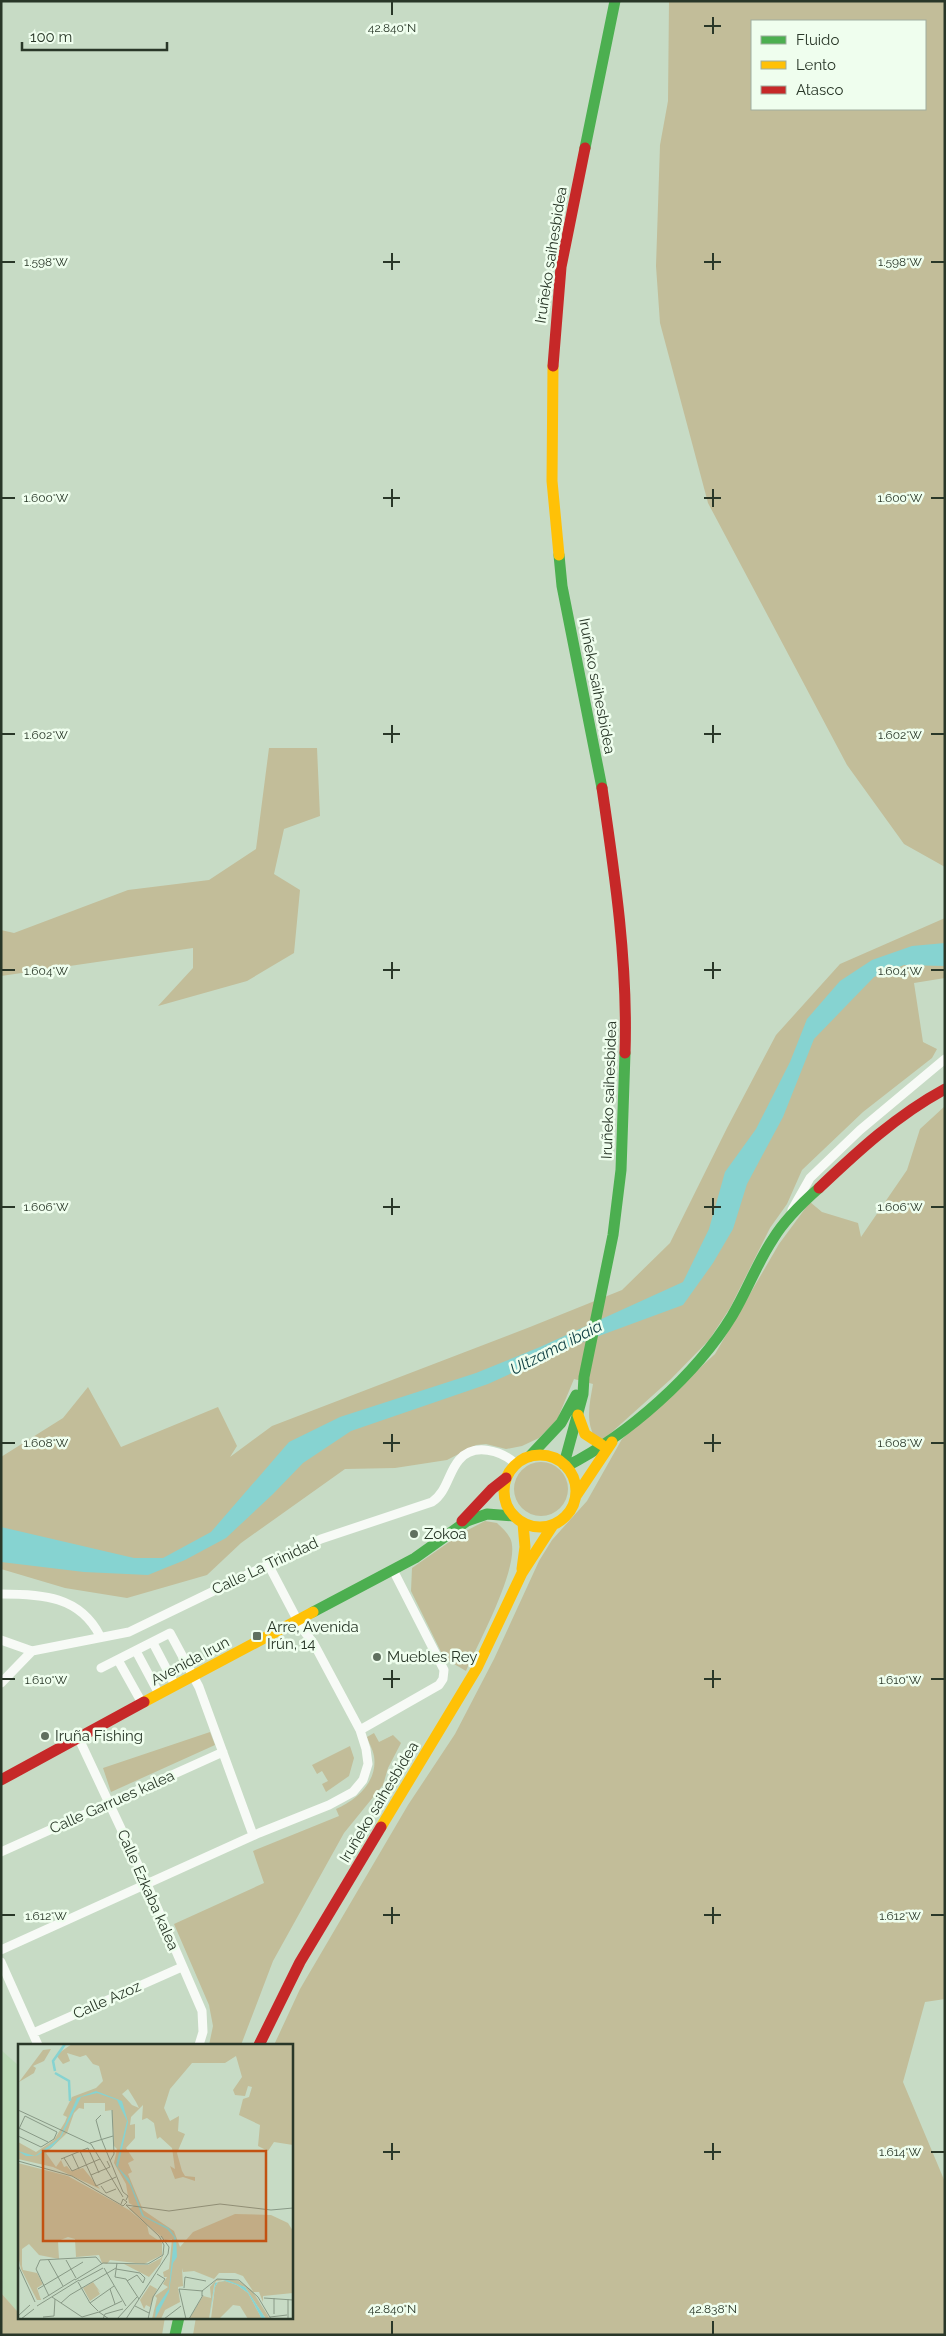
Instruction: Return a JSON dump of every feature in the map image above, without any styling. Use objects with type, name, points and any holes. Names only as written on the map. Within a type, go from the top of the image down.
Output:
[{"type":"main road","name":"Iruñeko saihesbidea","points":[[566,1465],[583,1394],[584,1377],[610,1255],[621,1170],[625,1095],[626,1016],[624,960],[618,895],[600,774],[562,586],[552,481],[552,382],[562,267],[615,1]]},
{"type":"main road","points":[[566,1465],[589,1456],[618,1434],[653,1405],[707,1352],[732,1316],[774,1237],[790,1216],[887,1126],[945,1089]]},
{"type":"main road","name":"Iruñeko saihesbidea","points":[[530,1456],[562,1423],[584,1377]]},
{"type":"main road","points":[[578,1415],[583,1434],[591,1442],[602,1446]]},
{"type":"main road","points":[[458,1527],[476,1516],[497,1512],[538,1527],[554,1525],[569,1513],[576,1496],[618,1434]]},
{"type":"main road","points":[[458,1527],[471,1509],[506,1478],[516,1464],[530,1456],[548,1455],[566,1465],[574,1477],[576,1496]]},
{"type":"main road","points":[[506,1478],[504,1492],[507,1505],[519,1520]]},
{"type":"main road","name":"Iruñeko saihesbidea","points":[[519,1520],[525,1547],[522,1573]]},
{"type":"main road","name":"Iruñeko saihesbidea","points":[[259,2044],[300,1962],[477,1668],[522,1573],[554,1525]]},
{"type":"main road","name":"Avenida Irun","points":[[1,1780],[393,1570],[426,1551],[458,1527]]},
{"type":"main road","points":[[175,2335],[179,2318]]},
{"type":"street","points":[[790,1216],[800,1193],[810,1178],[860,1130],[945,1058]]},
{"type":"street","name":"Calle La Trinidad","points":[[32,1651],[100,1636],[129,1632],[321,1539],[432,1502],[440,1497],[460,1459],[473,1451],[488,1450],[506,1455],[516,1464]]},
{"type":"street","points":[[1,1950],[253,1835],[329,1805],[353,1792],[363,1780],[368,1764],[360,1730],[268,1564]]},
{"type":"street","points":[[360,1730],[439,1685],[443,1679],[444,1670],[393,1570]]},
{"type":"street","points":[[1,1594],[28,1594],[62,1601],[82,1611],[92,1622],[100,1636]]},
{"type":"street","points":[[102,1668],[170,1633],[194,1675],[224,1752],[253,1835]]},
{"type":"street","points":[[1,1640],[32,1651],[1,1683]]},
{"type":"street","points":[[153,1643],[176,1685]]},
{"type":"street","points":[[136,1652],[159,1694]]},
{"type":"street","points":[[118,1660],[142,1704]]},
{"type":"street","name":"Calle Ezkaba kalea","points":[[79,1739],[147,1884],[202,2011],[203,2032],[199,2044]]},
{"type":"street","name":"Calle Garrues kalea","points":[[1,1852],[224,1752]]},
{"type":"street","points":[[1,1962],[38,2044]]},
{"type":"street","name":"Calle Azoz","points":[[33,2033],[182,1967]]},
{"type":"shaded area","points":[[669,1],[945,1],[945,867],[904,844],[847,765],[708,503],[660,323],[656,266],[660,145],[668,101]]},
{"type":"shaded area","points":[[269,748],[317,748],[320,816],[284,829],[274,874],[300,890],[294,953],[247,981],[158,1006],[193,968],[193,948],[1,976],[1,930],[14,933],[128,890],[209,880],[256,849]]},
{"type":"shaded area","points":[[945,918],[945,978],[914,983],[923,1042],[937,1049],[932,1058],[863,1112],[802,1170],[787,1204],[770,1228],[730,1308],[709,1340],[671,1379],[603,1440],[595,1437],[590,1424],[589,1411],[593,1384],[574,1379],[557,1420],[539,1438],[522,1446],[506,1449],[486,1444],[476,1445],[447,1460],[395,1468],[345,1469],[241,1543],[207,1575],[127,1598],[65,1588],[1,1569],[1,1457],[63,1418],[88,1387],[121,1447],[218,1407],[237,1446],[230,1457],[272,1426],[622,1290],[670,1243],[776,1035],[840,964]]},
{"type":"shaded area","points":[[945,1106],[945,1999],[925,2002],[903,2082],[945,2182],[945,2335],[193,2335],[196,2318],[292,2318],[292,2044],[274,2044],[300,1989],[408,1805],[455,1734],[494,1659],[539,1561],[552,1540],[587,1501],[622,1439],[715,1354],[779,1244],[810,1202],[822,1212],[858,1223],[861,1237],[907,1170],[920,1129]]},
{"type":"shaded area","points":[[536,1462],[546,1462],[556,1466],[564,1474],[568,1489],[564,1504],[556,1512],[546,1516],[536,1516],[526,1512],[518,1504],[514,1494],[514,1484],[518,1474],[526,1466]]},
{"type":"shaded area","points":[[485,1521],[497,1523],[504,1530],[510,1538],[512,1550],[505,1584],[466,1671],[444,1658],[411,1591],[412,1568],[462,1533]]},
{"type":"shaded area","points":[[210,1732],[215,1745],[111,1792],[103,1768]]},
{"type":"shaded area","points":[[374,1733],[379,1742],[393,1735],[401,1743],[388,1768],[383,1785],[344,1833],[273,1961],[241,2044],[209,2044],[213,2026],[209,2005],[174,1924],[264,1883],[253,1851],[339,1816],[336,1809],[358,1795],[373,1774],[374,1756],[367,1737]]},
{"type":"shaded area","points":[[350,1746],[354,1758],[349,1776],[326,1792],[322,1784],[328,1781],[322,1771],[317,1774],[312,1765]]},
{"type":"shaded area","points":[[1,2050],[18,2065],[18,2310],[1,2293]]},
{"type":"shaded area","points":[[1,2293],[18,2310],[18,2318],[165,2318],[162,2335],[1,2335]]},
{"type":"water","name":"Ultzama ibaia","points":[[945,943],[945,966],[904,965],[874,977],[814,1039],[783,1117],[747,1184],[733,1229],[713,1263],[683,1305],[569,1347],[488,1384],[351,1431],[303,1463],[226,1538],[185,1560],[148,1575],[84,1572],[1,1562],[1,1527],[134,1558],[163,1558],[211,1532],[289,1442],[340,1417],[476,1373],[540,1347],[683,1282],[709,1229],[725,1172],[756,1129],[790,1062],[807,1019],[840,981],[872,960],[912,946]]},
{"type":"traffic: fast","points":[[585,148],[615,1]]},
{"type":"traffic: fast","points":[[559,555],[562,586],[602,788]]},
{"type":"traffic: fast","points":[[564,1464],[583,1394],[584,1377],[613,1235],[621,1170],[625,1053]]},
{"type":"traffic: fast","points":[[567,1466],[613,1438],[637,1420],[659,1402],[700,1360],[732,1316],[767,1248],[778,1232],[806,1199],[819,1188]]},
{"type":"traffic: fast","points":[[530,1456],[561,1423],[576,1395]]},
{"type":"traffic: fast","points":[[313,1612],[415,1558],[467,1521],[487,1514],[514,1516]]},
{"type":"traffic: fast","points":[[175,2335],[179,2318]]},
{"type":"traffic: slow","points":[[553,366],[552,481],[559,555]]},
{"type":"traffic: slow","points":[[578,1415],[585,1434],[602,1445]]},
{"type":"traffic: slow","points":[[576,1496],[612,1442]]},
{"type":"traffic: slow","points":[[540,1455],[560,1461],[570,1471],[576,1491],[570,1511],[560,1521],[540,1527],[520,1521],[510,1511],[504,1491],[510,1471],[520,1461],[540,1455]]},
{"type":"traffic: slow","points":[[522,1569],[525,1547],[523,1523]]},
{"type":"traffic: slow","points":[[381,1827],[477,1668],[522,1573],[553,1525]]},
{"type":"traffic: slow","points":[[144,1702],[313,1612]]},
{"type":"traffic: jam","points":[[553,366],[561,267],[585,148]]},
{"type":"traffic: jam","points":[[602,788],[620,920],[624,986],[625,1053]]},
{"type":"traffic: jam","points":[[819,1188],[863,1147],[894,1122],[945,1089]]},
{"type":"traffic: jam","points":[[462,1521],[492,1489],[506,1478]]},
{"type":"traffic: jam","points":[[1,1780],[144,1702]]},
{"type":"traffic: jam","points":[[259,2044],[300,1962],[381,1827]]},
{"type":"place","name":"Zokoa","points":[[414,1534]]},
{"type":"place","name":"Arre, Avenida Irún, 14","points":[[257,1636]]},
{"type":"place","name":"Muebles Rey","points":[[377,1657]]},
{"type":"place","name":"Iruña Fishing","points":[[45,1736]]}]
